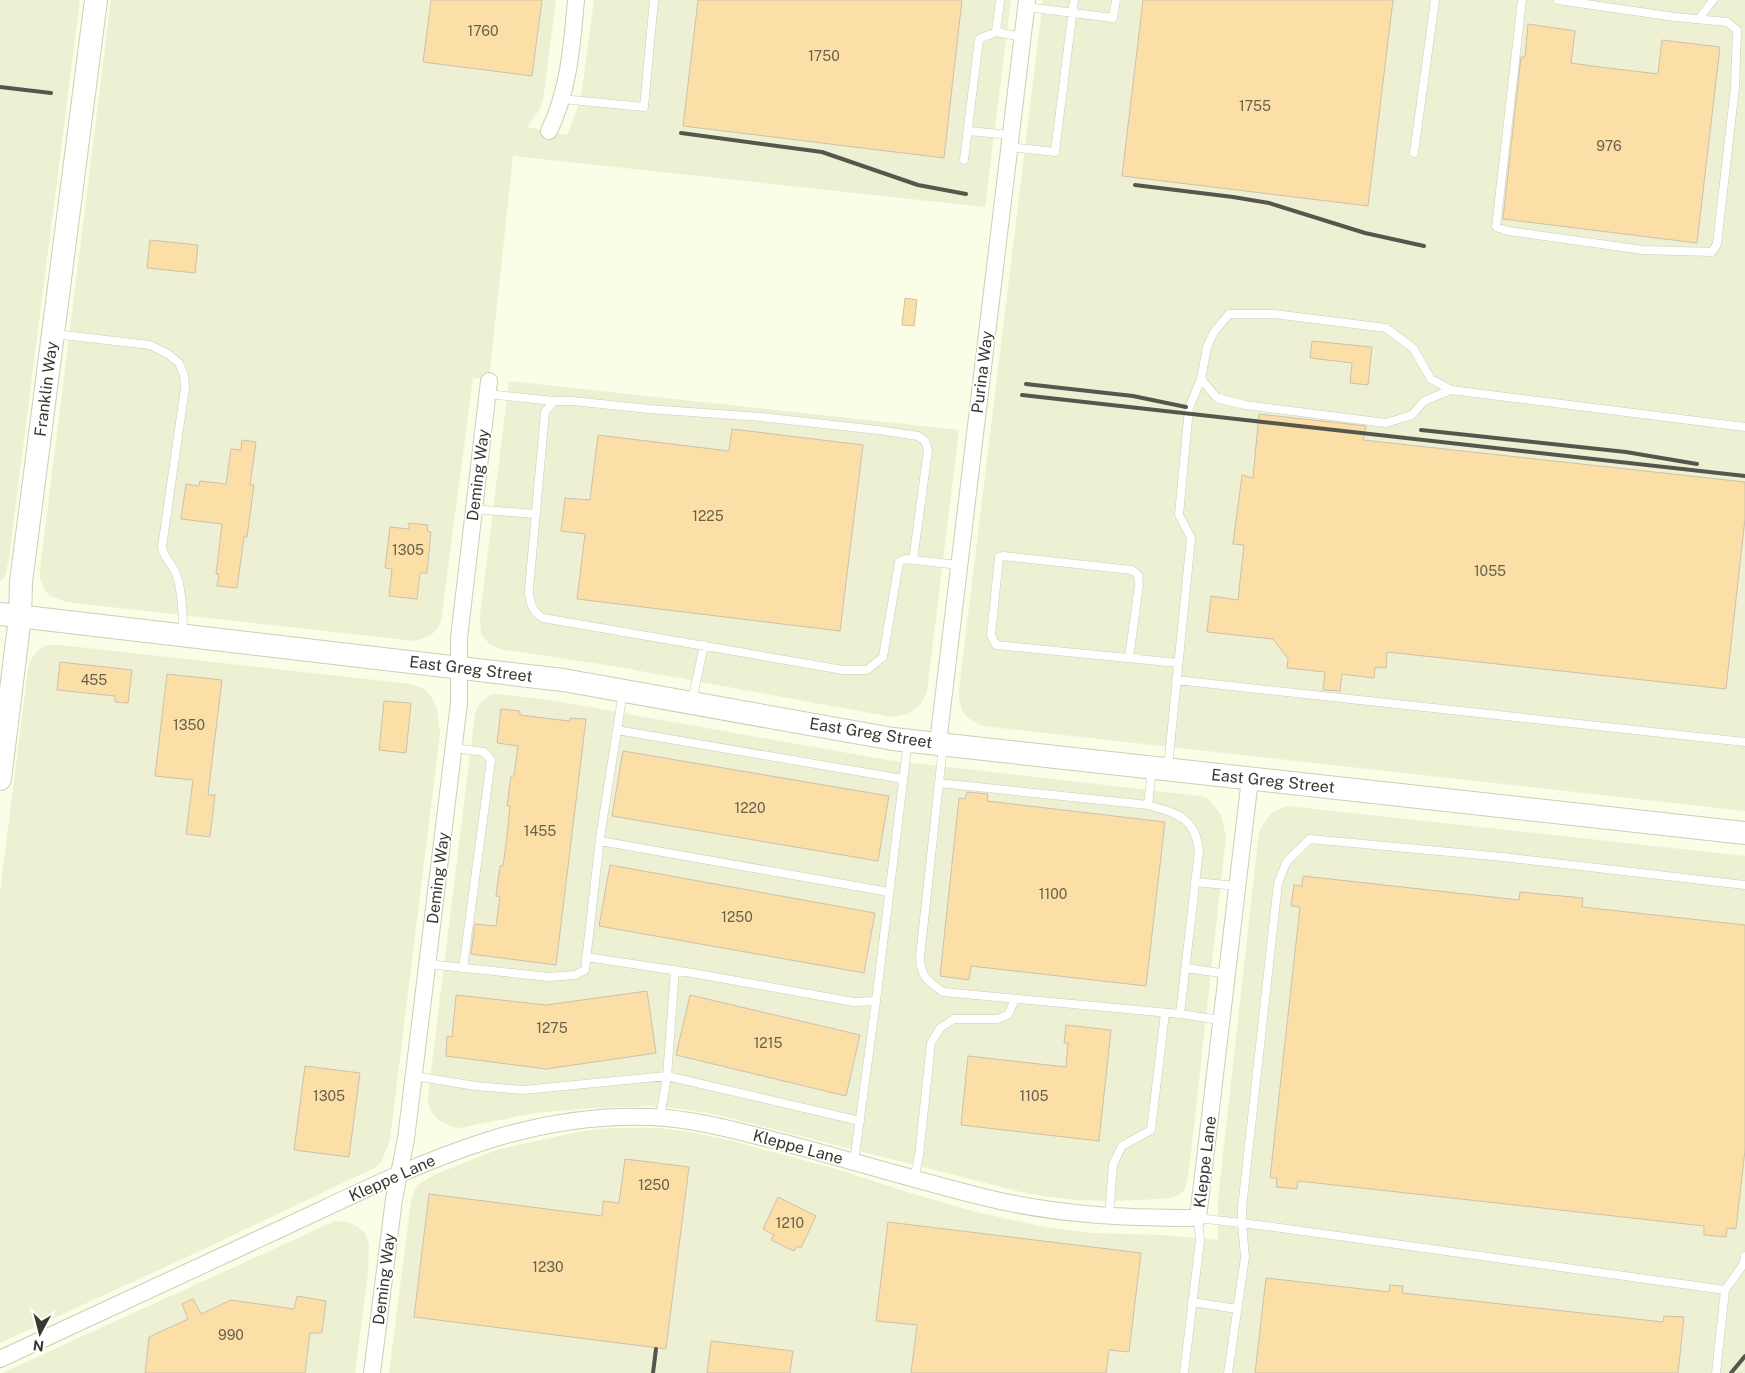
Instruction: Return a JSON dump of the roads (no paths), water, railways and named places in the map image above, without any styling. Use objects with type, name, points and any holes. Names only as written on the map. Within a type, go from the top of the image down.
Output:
[{"type":"main road","name":"Franklin Way","points":[[0,779],[10,615],[21,582],[96,0]]},
{"type":"main road","name":"East Greg Street","points":[[10,615],[563,680],[908,740],[1745,833]]},
{"type":"street","points":[[549,131],[562,99],[570,54],[576,0]]},
{"type":"street","name":"Purina Way","points":[[940,744],[958,565],[1027,4]]},
{"type":"street","name":"Deming Way","points":[[372,1373],[394,1198],[406,1139],[454,748],[459,703],[459,638],[488,387]]},
{"type":"street","name":"Kleppe Lane","points":[[0,1359],[399,1175],[471,1144],[510,1132],[589,1119],[628,1116],[706,1124],[980,1196],[1070,1214],[1109,1217],[1198,1218],[1250,779]]},
{"type":"lane","points":[[562,99],[644,107],[654,0]]},
{"type":"lane","points":[[996,32],[1000,0]]},
{"type":"lane","points":[[968,131],[1055,152],[1074,0]]},
{"type":"lane","points":[[1027,4],[1113,18],[1116,0]]},
{"type":"lane","points":[[1414,153],[1435,0]]},
{"type":"lane","points":[[1522,0],[1496,227],[1508,231],[1643,250],[1712,252],[1717,244],[1735,87],[1737,30],[1727,22],[1675,17],[1558,0]]},
{"type":"lane","points":[[1699,18],[1713,0]]},
{"type":"lane","points":[[964,160],[979,40],[996,32],[1022,37]]},
{"type":"lane","points":[[1148,805],[1160,768],[1176,680],[1191,538],[1179,515],[1189,408],[1201,379],[1207,347],[1214,332],[1230,314],[1274,314],[1386,328],[1413,348],[1432,379],[1451,390],[1745,427]]},
{"type":"lane","points":[[53,334],[150,345],[168,354],[179,363],[184,375],[185,388],[162,548],[164,556],[175,572],[182,607],[183,636]]},
{"type":"lane","points":[[1201,379],[1217,398],[1245,405],[1386,423],[1412,415],[1424,401],[1451,390]]},
{"type":"lane","points":[[488,387],[554,401],[761,417],[918,436],[925,441],[928,450],[913,560]]},
{"type":"lane","points":[[554,401],[545,412],[528,589],[533,609],[540,616],[843,670],[867,670],[883,657],[899,562],[906,559],[958,565]]},
{"type":"lane","points":[[474,509],[536,514]]},
{"type":"lane","points":[[1130,658],[1140,585],[1138,576],[1132,570],[999,557],[991,635],[996,645],[1130,658],[1178,662]]},
{"type":"lane","points":[[692,702],[704,645]]},
{"type":"lane","points":[[1176,680],[1745,742]]},
{"type":"lane","points":[[427,964],[549,977],[574,976],[585,970],[600,841],[623,690]]},
{"type":"lane","points":[[617,730],[903,779]]},
{"type":"lane","points":[[854,1162],[908,740]]},
{"type":"lane","points":[[940,744],[939,783],[920,956],[921,970],[925,979],[943,992],[1180,1014],[1221,1020]]},
{"type":"lane","points":[[454,748],[484,752],[492,760],[463,968]]},
{"type":"lane","points":[[939,783],[1148,805],[1176,813],[1190,824],[1198,838],[1199,850],[1180,1014]]},
{"type":"lane","points":[[1228,1373],[1246,1257],[1242,1223],[1245,1174],[1278,883],[1287,861],[1310,839],[1503,857],[1745,885]]},
{"type":"lane","points":[[600,841],[889,892]]},
{"type":"lane","points":[[1196,882],[1237,886]]},
{"type":"lane","points":[[586,957],[675,970],[854,1002],[876,1001]]},
{"type":"lane","points":[[1186,968],[1227,974]]},
{"type":"lane","points":[[660,1118],[666,1076],[675,970]]},
{"type":"lane","points":[[914,1178],[919,1156],[931,1043],[940,1028],[954,1019],[997,1019],[1008,1015],[1014,999]]},
{"type":"lane","points":[[1109,1217],[1113,1164],[1122,1146],[1150,1130],[1165,1013]]},
{"type":"lane","points":[[414,1076],[476,1086],[523,1090],[666,1076],[860,1121]]},
{"type":"lane","points":[[1184,1373],[1200,1240],[1198,1218],[1725,1290]]},
{"type":"lane","points":[[1716,1373],[1725,1290],[1743,1264],[1745,1256]]},
{"type":"lane","points":[[1192,1302],[1237,1309]]},
{"type":"railway","points":[[0,87],[51,93]]},
{"type":"railway","points":[[681,133],[822,152],[918,185],[966,194]]},
{"type":"railway","points":[[1135,185],[1269,203],[1365,233],[1424,246]]},
{"type":"railway","points":[[1026,384],[1133,396],[1186,407]]},
{"type":"railway","points":[[1022,395],[1745,476]]},
{"type":"railway","points":[[1421,430],[1626,452],[1697,464]]},
{"type":"railway","points":[[653,1373],[656,1349]]},
{"type":"railway","points":[[1731,1373],[1745,1356]]}]
